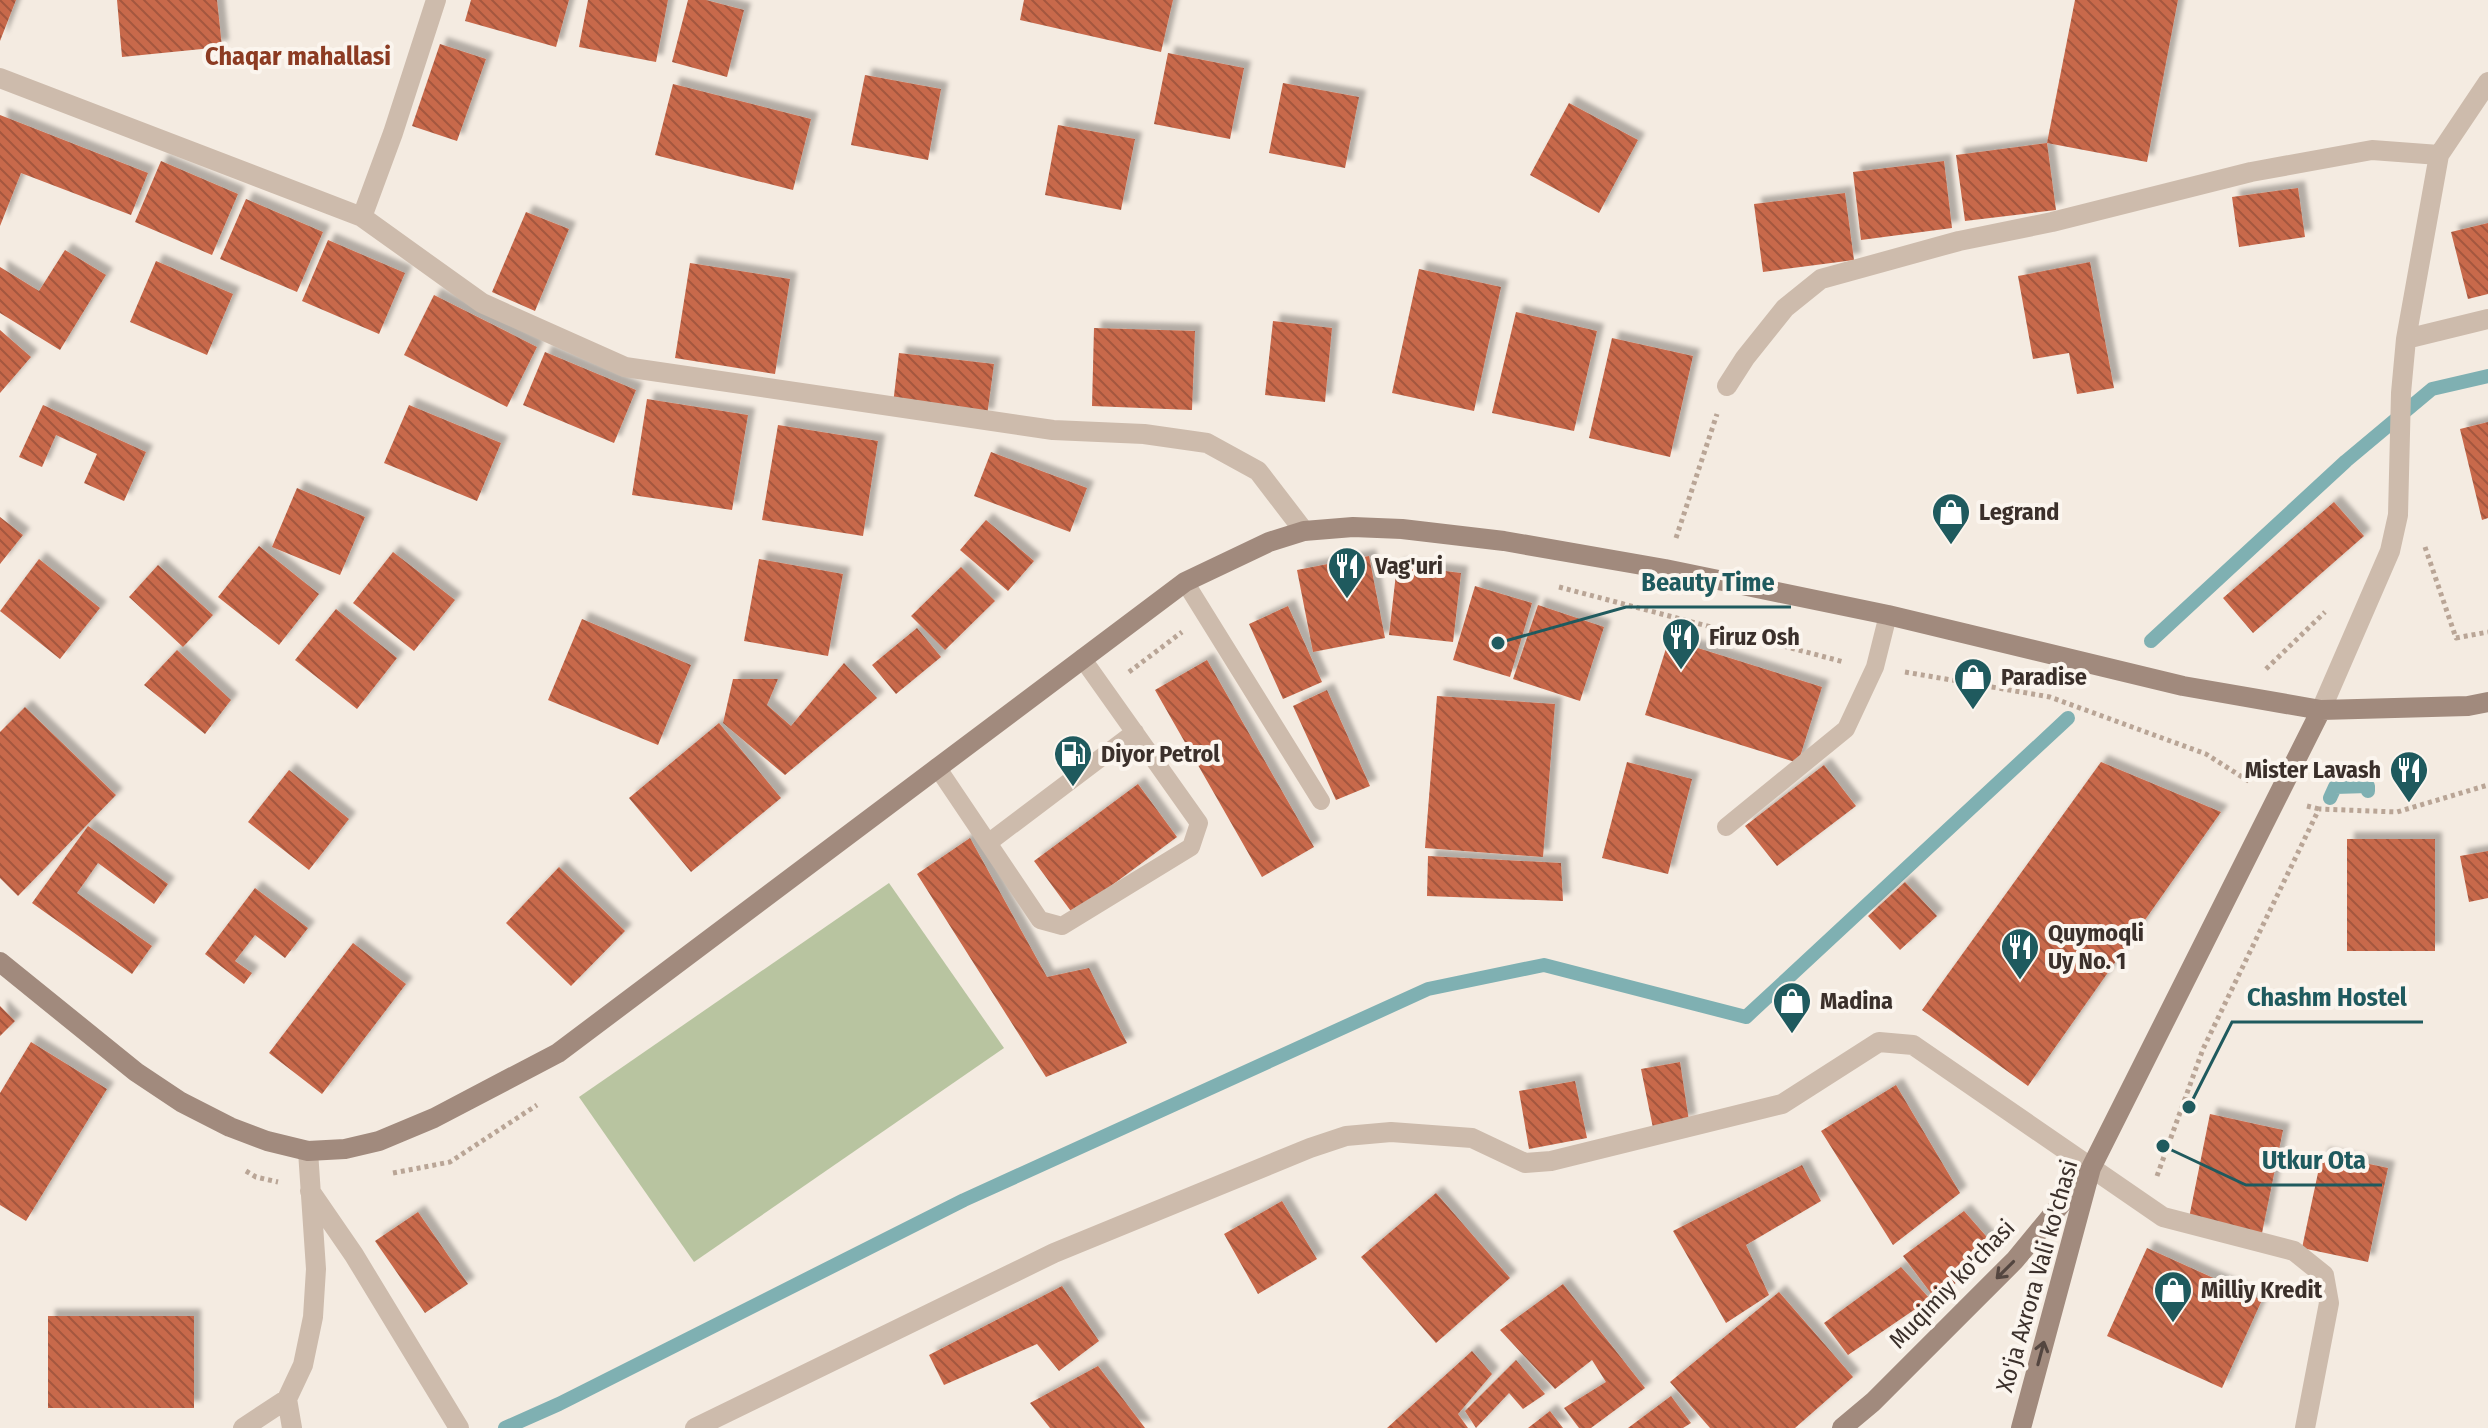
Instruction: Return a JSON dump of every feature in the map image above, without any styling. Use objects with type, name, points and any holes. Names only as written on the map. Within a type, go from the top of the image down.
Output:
[{"type":"main road","points":[[0,962],[136,1072],[181,1102],[230,1127],[267,1141],[308,1151],[345,1149],[379,1141],[434,1118],[558,1053],[1185,582],[1269,542],[1304,531],[1353,527],[1402,529],[1504,541],[1665,569],[1888,615],[2167,682],[2321,710],[2468,706],[2488,702]]},
{"type":"main road","name":"Xo'ja Axrora Vali ko'chasi","points":[[2021,1428],[2091,1168],[2321,710]]},
{"type":"main road","name":"Muqimiy ko'chasi","points":[[1842,1428],[1873,1402],[2015,1260],[2091,1168]]},
{"type":"street","points":[[362,217],[436,0]]},
{"type":"street","points":[[0,78],[362,217],[482,303],[625,367],[1053,430],[1144,434],[1207,443],[1258,471],[1304,531]]},
{"type":"street","points":[[2321,710],[2390,551],[2398,515],[2401,393],[2406,339],[2439,155],[2488,82]]},
{"type":"street","points":[[1727,386],[1785,308],[1821,279],[1959,241],[2052,222],[2251,172],[2372,150],[2439,155]]},
{"type":"street","points":[[2406,339],[2488,319]]},
{"type":"street","points":[[695,1428],[1054,1253],[1346,1136],[1391,1132],[1472,1138],[1525,1163],[1551,1161],[1782,1104],[1879,1042],[1913,1045],[2163,1217],[2294,1251],[2324,1275],[2329,1303],[2305,1428]]},
{"type":"street","points":[[243,1428],[287,1399],[303,1365],[313,1317],[316,1269],[308,1151]]},
{"type":"street","points":[[310,1190],[354,1255],[459,1428]]},
{"type":"street","points":[[287,1399],[292,1428]]},
{"type":"lane","points":[[1185,582],[1321,801]]},
{"type":"lane","points":[[1726,827],[1846,729],[1875,667],[1888,615]]},
{"type":"lane","points":[[937,767],[1040,920],[1062,926],[1191,847],[1199,823],[1082,658]]},
{"type":"lane","points":[[988,843],[1135,732]]},
{"type":"path","points":[[1665,569],[1727,386]]},
{"type":"path","points":[[2423,540],[2456,638],[2488,632]]},
{"type":"path","points":[[1552,585],[1827,659],[2050,697],[2206,754]]},
{"type":"path","points":[[2237,696],[2335,603]]},
{"type":"path","points":[[1104,690],[1206,615]]},
{"type":"path","points":[[2147,1205],[2203,1049],[2319,809],[2397,812],[2488,785]]},
{"type":"path","points":[[388,1175],[450,1162],[538,1104]]},
{"type":"path","points":[[244,1170],[256,1177],[310,1190]]},
{"type":"green space","points":[[889,883],[1004,1048],[694,1262],[579,1097]]},
{"type":"building","points":[[0,0],[16,0],[0,41]]},
{"type":"building","points":[[117,0],[217,0],[222,47],[122,57]]},
{"type":"building","points":[[471,0],[569,0],[556,47],[465,21]]},
{"type":"building","points":[[588,0],[668,0],[656,62],[579,47]]},
{"type":"building","points":[[688,0],[706,0],[744,10],[727,77],[672,62]]},
{"type":"building","points":[[1024,0],[1173,0],[1161,52],[1020,20]]},
{"type":"building","points":[[2075,0],[2178,0],[2147,162],[2047,143]]},
{"type":"building","points":[[440,44],[486,59],[457,141],[412,126]]},
{"type":"building","points":[[1168,53],[1244,68],[1230,139],[1154,124]]},
{"type":"building","points":[[865,75],[941,89],[928,160],[851,145]]},
{"type":"building","points":[[1283,83],[1359,97],[1345,168],[1269,153]]},
{"type":"building","points":[[673,84],[811,119],[793,190],[655,155]]},
{"type":"building","points":[[1569,103],[1638,140],[1599,213],[1530,175]]},
{"type":"building","points":[[0,115],[148,173],[131,215],[21,173],[0,226]]},
{"type":"building","points":[[1058,125],[1135,139],[1121,210],[1045,195]]},
{"type":"building","points":[[2047,143],[2056,210],[1965,221],[1956,155]]},
{"type":"building","points":[[161,161],[238,194],[212,255],[135,222]]},
{"type":"building","points":[[1944,161],[1952,228],[1861,240],[1853,172]]},
{"type":"building","points":[[2298,188],[2305,237],[2239,247],[2232,197]]},
{"type":"building","points":[[1845,193],[1854,260],[1763,272],[1754,204]]},
{"type":"building","points":[[246,199],[323,232],[297,292],[220,259]]},
{"type":"building","points":[[526,212],[569,229],[535,311],[492,292]]},
{"type":"building","points":[[2488,223],[2488,294],[2468,299],[2451,232]]},
{"type":"building","points":[[328,240],[405,273],[379,334],[302,301]]},
{"type":"building","points":[[65,250],[106,275],[60,350],[0,313],[0,267],[39,291]]},
{"type":"building","points":[[156,261],[233,294],[207,355],[130,322]]},
{"type":"building","points":[[2090,262],[2114,388],[2077,394],[2069,353],[2033,359],[2018,276]]},
{"type":"building","points":[[690,263],[790,279],[775,374],[675,358]]},
{"type":"building","points":[[1419,269],[1501,287],[1474,411],[1392,393]]},
{"type":"building","points":[[434,295],[537,347],[507,407],[404,355]]},
{"type":"building","points":[[1516,312],[1597,331],[1574,431],[1492,413]]},
{"type":"building","points":[[1273,321],[1332,328],[1325,402],[1265,395]]},
{"type":"building","points":[[1094,328],[1195,331],[1192,410],[1092,406]]},
{"type":"building","points":[[0,330],[31,357],[0,393]]},
{"type":"building","points":[[1612,338],[1693,356],[1670,457],[1589,438]]},
{"type":"building","points":[[545,352],[636,390],[614,443],[523,405]]},
{"type":"building","points":[[899,353],[994,364],[987,416],[893,404]]},
{"type":"building","points":[[647,399],[748,415],[732,510],[632,495]]},
{"type":"building","points":[[43,405],[146,452],[124,501],[84,483],[97,454],[56,435],[42,467],[19,457]]},
{"type":"building","points":[[409,405],[501,443],[477,501],[384,463]]},
{"type":"building","points":[[2488,422],[2488,518],[2482,520],[2460,429]]},
{"type":"building","points":[[778,425],[878,441],[863,536],[762,520]]},
{"type":"building","points":[[991,452],[1087,488],[1070,532],[974,496]]},
{"type":"building","points":[[297,488],[365,517],[340,575],[272,547]]},
{"type":"building","points":[[2334,502],[2364,536],[2253,633],[2223,598]]},
{"type":"building","points":[[0,517],[23,535],[0,564]]},
{"type":"building","points":[[986,520],[1034,561],[1008,591],[960,550]]},
{"type":"building","points":[[259,546],[319,594],[279,645],[218,597]]},
{"type":"building","points":[[393,552],[455,600],[414,651],[353,603]]},
{"type":"building","points":[[1369,556],[1385,638],[1313,652],[1297,570]]},
{"type":"building","points":[[39,559],[100,608],[60,659],[0,611]]},
{"type":"building","points":[[759,559],[843,574],[828,656],[744,641]]},
{"type":"building","points":[[158,565],[213,615],[183,647],[129,597]]},
{"type":"building","points":[[1397,565],[1461,573],[1453,642],[1389,635]]},
{"type":"building","points":[[961,567],[995,601],[945,650],[911,616]]},
{"type":"building","points":[[1475,586],[1532,603],[1510,677],[1453,660]]},
{"type":"building","points":[[1538,605],[1604,627],[1580,701],[1513,679]]},
{"type":"building","points":[[1288,606],[1322,682],[1283,699],[1249,624]]},
{"type":"building","points":[[336,609],[397,658],[357,709],[295,660]]},
{"type":"building","points":[[582,619],[691,665],[658,745],[548,700]]},
{"type":"building","points":[[917,628],[941,657],[896,694],[872,665]]},
{"type":"building","points":[[1669,639],[1822,687],[1798,763],[1645,715]]},
{"type":"building","points":[[177,650],[231,700],[205,734],[144,685]]},
{"type":"building","points":[[1207,660],[1314,847],[1262,877],[1155,690]]},
{"type":"building","points":[[844,663],[877,698],[785,775],[723,723],[733,679],[778,679],[767,705],[791,726]]},
{"type":"building","points":[[1327,690],[1370,786],[1336,800],[1293,706]]},
{"type":"building","points":[[1437,696],[1555,704],[1543,857],[1425,848]]},
{"type":"building","points":[[25,707],[116,795],[18,896],[0,878],[0,732]]},
{"type":"building","points":[[719,723],[781,798],[691,872],[629,798]]},
{"type":"building","points":[[1627,762],[1692,779],[1668,874],[1602,858]]},
{"type":"building","points":[[2101,762],[2221,812],[2028,1086],[1922,1010]]},
{"type":"building","points":[[1824,765],[1856,806],[1777,866],[1745,826]]},
{"type":"building","points":[[289,770],[349,819],[309,870],[248,822]]},
{"type":"building","points":[[1138,784],[1177,837],[1073,914],[1034,861]]},
{"type":"building","points":[[88,826],[168,884],[154,904],[98,863],[77,893],[152,946],[132,974],[32,903]]},
{"type":"building","points":[[970,838],[1047,977],[1089,968],[1127,1043],[1046,1077],[917,874]]},
{"type":"building","points":[[2347,839],[2435,839],[2435,951],[2347,951]]},
{"type":"building","points":[[2488,851],[2488,898],[2469,902],[2460,856]]},
{"type":"building","points":[[1428,856],[1561,863],[1563,901],[1427,896]]},
{"type":"building","points":[[559,867],[625,931],[571,986],[506,923]]},
{"type":"building","points":[[1905,882],[1937,916],[1900,950],[1868,916]]},
{"type":"building","points":[[255,888],[308,928],[285,958],[255,935],[235,961],[252,973],[244,984],[205,954]]},
{"type":"building","points":[[353,943],[406,984],[322,1094],[269,1053]]},
{"type":"building","points":[[0,1006],[15,1021],[0,1036]]},
{"type":"building","points":[[31,1042],[107,1089],[26,1221],[0,1205],[0,1093]]},
{"type":"building","points":[[1680,1062],[1689,1121],[1653,1128],[1641,1069]]},
{"type":"building","points":[[1575,1081],[1587,1138],[1529,1149],[1519,1091]]},
{"type":"building","points":[[1896,1085],[1960,1193],[1893,1245],[1821,1131]]},
{"type":"building","points":[[2210,1114],[2283,1130],[2262,1233],[2189,1218]]},
{"type":"building","points":[[2322,1154],[2388,1168],[2368,1262],[2302,1248]]},
{"type":"building","points":[[1802,1165],[1821,1201],[1746,1245],[1769,1295],[1726,1323],[1673,1231]]},
{"type":"building","points":[[1436,1193],[1510,1278],[1436,1343],[1361,1257]]},
{"type":"building","points":[[1282,1201],[1317,1259],[1258,1294],[1224,1234]]},
{"type":"building","points":[[1964,1211],[1993,1244],[1960,1267],[1966,1274],[1936,1300],[1903,1256]]},
{"type":"building","points":[[418,1212],[468,1284],[425,1313],[375,1241]]},
{"type":"building","points":[[2147,1248],[2262,1300],[2222,1388],[2107,1336]]},
{"type":"building","points":[[1901,1267],[1930,1299],[1848,1355],[1824,1323]]},
{"type":"building","points":[[1563,1284],[1645,1388],[1591,1428],[1579,1428],[1564,1408],[1606,1382],[1592,1360],[1555,1389],[1500,1330]]},
{"type":"building","points":[[1062,1286],[1099,1341],[1059,1371],[1037,1344],[944,1385],[929,1355]]},
{"type":"building","points":[[1779,1292],[1853,1377],[1795,1428],[1710,1428],[1670,1382]]},
{"type":"building","points":[[48,1316],[194,1316],[194,1408],[48,1408]]},
{"type":"building","points":[[1472,1351],[1492,1374],[1458,1414],[1468,1428],[1387,1428]]},
{"type":"building","points":[[1516,1360],[1545,1394],[1523,1409],[1509,1393],[1476,1428],[1465,1411]]},
{"type":"building","points":[[1098,1366],[1145,1428],[1050,1428],[1030,1403]]},
{"type":"building","points":[[1671,1396],[1691,1423],[1683,1428],[1628,1428]]},
{"type":"building","points":[[1550,1411],[1563,1428],[1528,1428]]},
{"type":"waterway","points":[[2151,641],[2346,461],[2432,389],[2488,376]]},
{"type":"waterway","points":[[505,1428],[559,1404],[964,1200],[1428,989],[1544,965],[1746,1017],[2068,718]]},
{"type":"waterway","points":[[2330,798],[2335,787],[2368,786],[2368,791]]},
{"type":"place","name":"Legrand","points":[[1951,546]]},
{"type":"place","name":"Vag'uri","points":[[1347,600]]},
{"type":"place","name":"Beauty Time","points":[[1498,643]]},
{"type":"place","name":"Firuz Osh","points":[[1681,671]]},
{"type":"place","name":"Paradise","points":[[1973,711]]},
{"type":"place","name":"Diyor Petrol","points":[[1073,788]]},
{"type":"place","name":"Mister Lavash","points":[[2409,804]]},
{"type":"place","name":"Quymoqli Uy No. 1","points":[[2020,981]]},
{"type":"place","name":"Madina","points":[[1792,1035]]},
{"type":"place","name":"Chashm Hostel","points":[[2189,1107]]},
{"type":"place","name":"Utkur Ota","points":[[2163,1146]]},
{"type":"place","name":"Milliy Kredit","points":[[2173,1324]]},
{"type":"district","name":"Chaqar mahallasi","points":[[298,56]]}]
